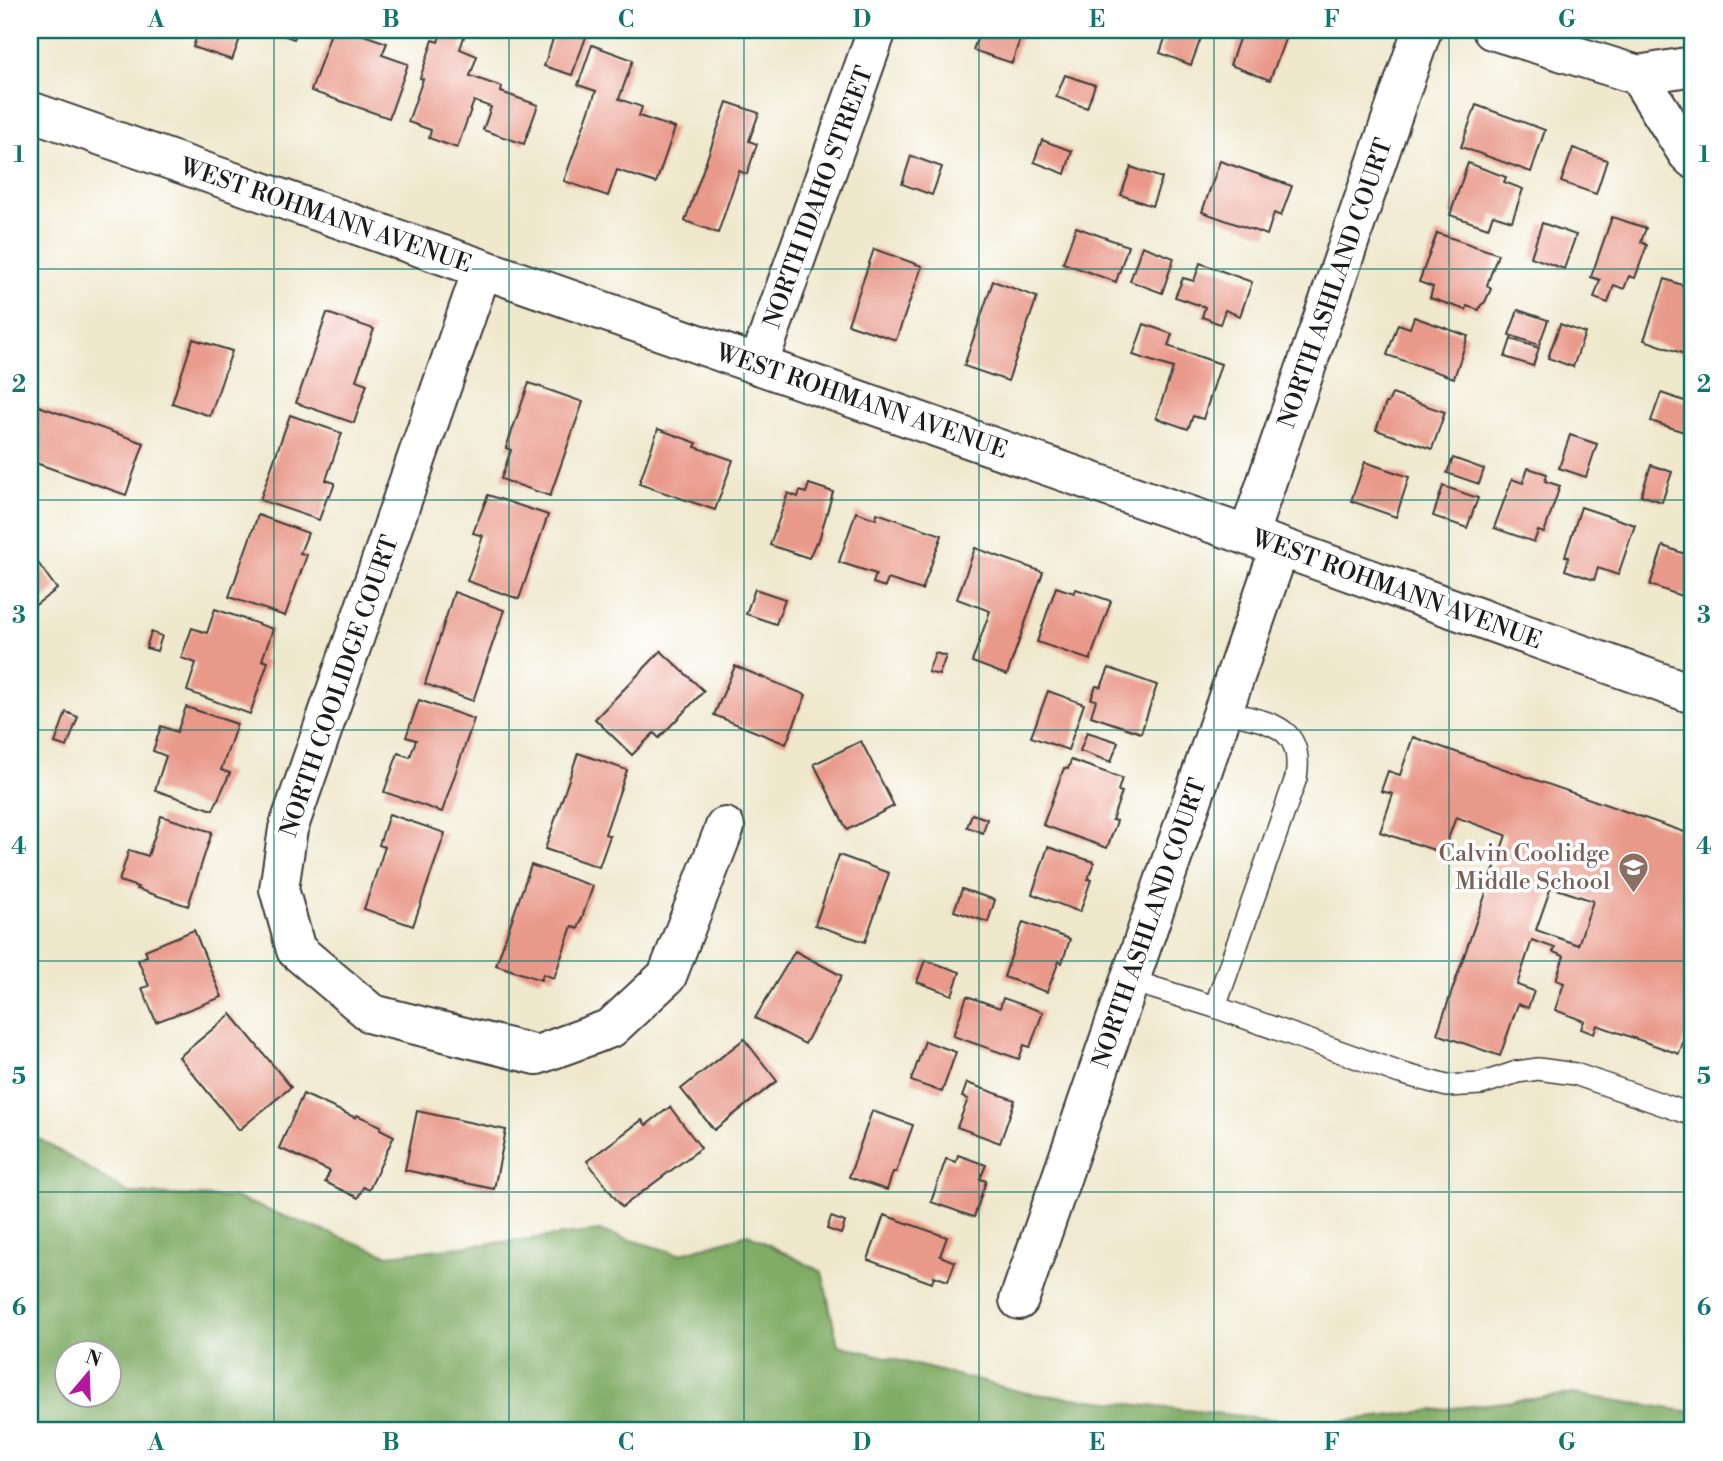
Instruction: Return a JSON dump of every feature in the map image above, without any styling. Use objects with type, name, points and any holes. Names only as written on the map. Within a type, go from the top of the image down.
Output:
[{"type":"street","name":"NORTH IDAHO STREET","points":[[758,365],[877,30]]},
{"type":"street","name":"NORTH ASHLAND COURT","points":[[1019,1300],[1224,710],[1264,541],[1422,30]]},
{"type":"street","points":[[1492,30],[1638,75],[1693,66]]},
{"type":"street","points":[[1638,75],[1693,159]]},
{"type":"street","name":"WEST ROHMANN AVENUE","points":[[30,111],[1264,541],[1693,694]]},
{"type":"street","name":"NORTH COOLIDGE COURT","points":[[482,270],[288,829],[279,890],[296,950],[372,1014],[537,1055],[611,1028],[667,976],[725,827]]},
{"type":"lane","points":[[1215,1007],[1296,778],[1299,759],[1295,742],[1285,732],[1224,710]]},
{"type":"lane","points":[[1128,980],[1215,1007],[1400,1073],[1447,1086],[1480,1084],[1517,1072],[1538,1069],[1575,1074],[1693,1115]]},
{"type":"green space","points":[[30,1123],[33,1135],[129,1193],[236,1198],[388,1255],[600,1231],[679,1254],[748,1234],[822,1272],[838,1345],[1026,1393],[1318,1424],[1573,1394],[1693,1412],[1693,1431],[30,1431]]},
{"type":"building","points":[[199,30],[243,30],[232,60],[193,47]]},
{"type":"building","points":[[269,30],[298,30],[294,39]]},
{"type":"building","points":[[332,30],[349,30],[387,43],[382,55],[408,64],[389,118],[311,91]]},
{"type":"building","points":[[442,30],[465,34],[460,49],[477,56],[470,76],[502,87],[501,92],[538,105],[524,144],[483,130],[491,107],[474,101],[457,148],[429,138],[431,130],[408,122],[433,40],[438,42]]},
{"type":"building","points":[[556,30],[566,30],[586,37],[572,75],[544,66]]},
{"type":"building","points":[[969,30],[1023,30],[1012,63],[973,50],[979,34]]},
{"type":"building","points":[[1168,30],[1204,30],[1191,65],[1160,53]]},
{"type":"building","points":[[1242,30],[1275,30],[1287,34],[1270,80],[1230,65]]},
{"type":"building","points":[[592,45],[633,60],[619,99],[642,107],[639,116],[675,128],[656,183],[617,170],[608,196],[564,181],[596,91],[578,85]]},
{"type":"building","points":[[1065,75],[1095,85],[1087,108],[1056,97]]},
{"type":"building","points":[[727,102],[759,113],[749,141],[757,144],[747,174],[739,171],[718,233],[685,221]]},
{"type":"building","points":[[1476,105],[1545,130],[1531,172],[1461,147]]},
{"type":"building","points":[[1042,140],[1072,151],[1065,174],[1034,162]]},
{"type":"building","points":[[1573,148],[1607,160],[1596,194],[1561,182]]},
{"type":"building","points":[[911,156],[942,167],[932,195],[902,184]]},
{"type":"building","points":[[1220,161],[1292,186],[1281,216],[1274,213],[1267,235],[1202,212]]},
{"type":"building","points":[[1468,163],[1506,177],[1504,182],[1523,189],[1512,221],[1493,215],[1488,228],[1450,215]]},
{"type":"building","points":[[1131,167],[1162,178],[1152,206],[1121,195]]},
{"type":"building","points":[[1612,217],[1646,228],[1641,242],[1647,245],[1635,278],[1629,276],[1624,289],[1614,285],[1608,303],[1594,298],[1600,280],[1591,277]]},
{"type":"building","points":[[1542,223],[1576,235],[1564,269],[1531,257]]},
{"type":"building","points":[[1076,227],[1128,246],[1116,282],[1063,263]]},
{"type":"building","points":[[1437,233],[1498,254],[1487,285],[1491,289],[1479,310],[1467,306],[1466,310],[1430,298],[1433,287],[1419,282]]},
{"type":"building","points":[[1142,246],[1174,258],[1162,293],[1130,281]]},
{"type":"building","points":[[874,249],[922,266],[896,340],[848,324]]},
{"type":"building","points":[[1200,263],[1252,282],[1240,316],[1225,310],[1220,324],[1202,317],[1205,307],[1175,297],[1183,278],[1194,281]]},
{"type":"building","points":[[1665,279],[1693,289],[1693,357],[1644,340]]},
{"type":"building","points":[[993,281],[1037,297],[1008,381],[964,366]]},
{"type":"building","points":[[1518,310],[1548,320],[1539,345],[1509,335]]},
{"type":"building","points":[[327,313],[374,329],[356,380],[367,384],[354,423],[296,403]]},
{"type":"building","points":[[1414,317],[1468,336],[1454,378],[1387,355],[1398,324],[1410,328]]},
{"type":"building","points":[[1144,324],[1172,334],[1168,346],[1221,364],[1203,419],[1193,416],[1188,429],[1156,418],[1173,368],[1133,355]]},
{"type":"building","points":[[1560,324],[1585,333],[1573,367],[1548,358]]},
{"type":"building","points":[[193,339],[232,351],[210,416],[172,403]]},
{"type":"building","points":[[1511,339],[1539,348],[1533,366],[1505,357]]},
{"type":"building","points":[[529,383],[583,402],[550,496],[501,479],[511,450],[506,448]]},
{"type":"building","points":[[1661,393],[1693,404],[1684,432],[1651,421]]},
{"type":"building","points":[[1392,394],[1445,412],[1432,449],[1376,430]]},
{"type":"building","points":[[30,403],[144,443],[126,495],[30,461]]},
{"type":"building","points":[[290,415],[342,433],[326,480],[335,483],[319,520],[260,500]]},
{"type":"building","points":[[658,429],[697,443],[695,447],[733,460],[715,510],[639,484]]},
{"type":"building","points":[[1570,435],[1597,444],[1586,477],[1559,468]]},
{"type":"building","points":[[1453,458],[1484,469],[1479,484],[1447,473]]},
{"type":"building","points":[[1365,462],[1409,477],[1396,517],[1351,501]]},
{"type":"building","points":[[1651,465],[1672,472],[1662,502],[1641,495]]},
{"type":"building","points":[[1528,468],[1547,474],[1545,481],[1560,486],[1544,533],[1538,531],[1534,542],[1494,528],[1512,479],[1523,483]]},
{"type":"building","points":[[809,484],[833,492],[818,543],[816,542],[809,558],[770,545],[788,493],[798,497],[800,491],[806,493]]},
{"type":"building","points":[[1443,486],[1478,498],[1467,528],[1433,516]]},
{"type":"building","points":[[488,495],[548,515],[519,599],[467,581],[483,536],[473,533]]},
{"type":"building","points":[[1581,507],[1635,525],[1618,575],[1598,568],[1594,580],[1565,570],[1569,557],[1565,556]]},
{"type":"building","points":[[856,512],[876,519],[877,513],[942,535],[922,590],[888,579],[885,587],[873,583],[876,574],[839,562]]},
{"type":"building","points":[[258,515],[308,533],[300,553],[307,555],[285,616],[229,597]]},
{"type":"building","points":[[1663,546],[1693,557],[1693,600],[1650,585]]},
{"type":"building","points":[[975,548],[1043,572],[1007,675],[972,662],[990,611],[957,599]]},
{"type":"building","points":[[30,552],[57,589],[30,609]]},
{"type":"building","points":[[1056,587],[1074,593],[1076,589],[1111,601],[1090,660],[1037,642]]},
{"type":"building","points":[[755,589],[785,599],[776,624],[746,614]]},
{"type":"building","points":[[454,592],[504,610],[473,701],[425,684]]},
{"type":"building","points":[[215,609],[273,629],[262,660],[268,662],[250,714],[187,691],[196,663],[181,658],[192,628],[207,633]]},
{"type":"building","points":[[151,632],[162,636],[157,651],[146,648]]},
{"type":"building","points":[[661,651],[704,691],[659,738],[654,733],[632,755],[595,719]]},
{"type":"building","points":[[935,653],[946,656],[939,675],[928,672]]},
{"type":"building","points":[[735,666],[806,695],[786,744],[714,715]]},
{"type":"building","points":[[1109,668],[1157,685],[1141,733],[1091,716],[1096,700],[1091,699],[1096,686],[1101,687]]},
{"type":"building","points":[[1048,691],[1084,704],[1068,750],[1031,737]]},
{"type":"building","points":[[419,700],[474,719],[442,812],[384,792],[398,753],[410,757],[416,740],[406,737]]},
{"type":"building","points":[[186,707],[237,724],[221,770],[230,773],[213,810],[155,790],[166,756],[153,751],[161,726],[177,732]]},
{"type":"building","points":[[66,712],[78,717],[67,747],[55,743]]},
{"type":"building","points":[[1087,732],[1118,742],[1111,762],[1080,751]]},
{"type":"building","name":"Calvin Coolidge Middle School","points":[[1413,737],[1693,835],[1693,1014],[1679,1054],[1597,1025],[1594,1034],[1581,1029],[1584,1021],[1555,1010],[1564,983],[1556,980],[1564,956],[1553,952],[1555,948],[1532,940],[1517,985],[1534,991],[1528,1008],[1518,1004],[1500,1056],[1437,1034],[1506,835],[1456,817],[1443,853],[1380,832],[1393,794],[1381,791],[1388,771],[1400,775]],"holes":[[[1551,887],[1593,901],[1578,945],[1536,930]]]},
{"type":"building","points":[[861,741],[894,806],[847,830],[814,764]]},
{"type":"building","points":[[578,753],[627,770],[605,834],[610,836],[599,867],[545,849]]},
{"type":"building","points":[[1071,760],[1122,778],[1118,791],[1122,792],[1112,820],[1117,821],[1107,848],[1043,825],[1064,768],[1068,769]]},
{"type":"building","points":[[389,814],[445,833],[413,926],[364,909],[385,847],[379,845]]},
{"type":"building","points":[[972,814],[987,819],[983,833],[967,827]]},
{"type":"building","points":[[161,816],[212,832],[188,906],[119,881],[129,850],[148,856]]},
{"type":"building","points":[[1048,847],[1094,862],[1080,912],[1032,894]]},
{"type":"building","points":[[839,855],[889,873],[865,942],[815,925]]},
{"type":"building","points":[[531,865],[593,886],[578,929],[572,926],[554,978],[543,974],[541,980],[496,965]]},
{"type":"building","points":[[962,889],[995,900],[988,922],[954,911]]},
{"type":"building","points":[[1023,922],[1070,939],[1062,963],[1059,961],[1047,992],[1004,977]]},
{"type":"building","points":[[194,930],[222,997],[156,1022],[142,988],[149,986],[138,960],[147,956],[145,950]]},
{"type":"building","points":[[795,951],[842,976],[805,1044],[755,1018]]},
{"type":"building","points":[[925,960],[960,972],[952,995],[917,982]]},
{"type":"building","points":[[967,996],[1000,1008],[1003,998],[1043,1012],[1030,1047],[1024,1045],[1019,1059],[953,1036]]},
{"type":"building","points":[[231,1014],[291,1087],[239,1130],[179,1057]]},
{"type":"building","points":[[744,1039],[777,1081],[714,1130],[681,1089]]},
{"type":"building","points":[[925,1041],[956,1052],[942,1092],[911,1081]]},
{"type":"building","points":[[967,1083],[1015,1100],[1000,1143],[957,1127],[968,1099],[962,1097]]},
{"type":"building","points":[[303,1094],[381,1126],[380,1129],[394,1136],[369,1190],[363,1187],[358,1198],[325,1182],[330,1171],[279,1148]]},
{"type":"building","points":[[670,1107],[701,1148],[622,1207],[587,1161],[642,1120],[646,1125]]},
{"type":"building","points":[[417,1111],[506,1130],[494,1189],[405,1170]]},
{"type":"building","points":[[872,1111],[913,1125],[887,1190],[849,1177]]},
{"type":"building","points":[[958,1155],[986,1165],[980,1179],[986,1181],[974,1217],[931,1202],[946,1159],[956,1162]]},
{"type":"building","points":[[884,1215],[947,1237],[940,1256],[955,1262],[948,1281],[934,1276],[932,1283],[868,1260]]},
{"type":"building","points":[[831,1217],[845,1222],[841,1234],[827,1229]]},
{"type":"place","name":"Calvin Coolidge Middle School","points":[[1633,894]]}]
